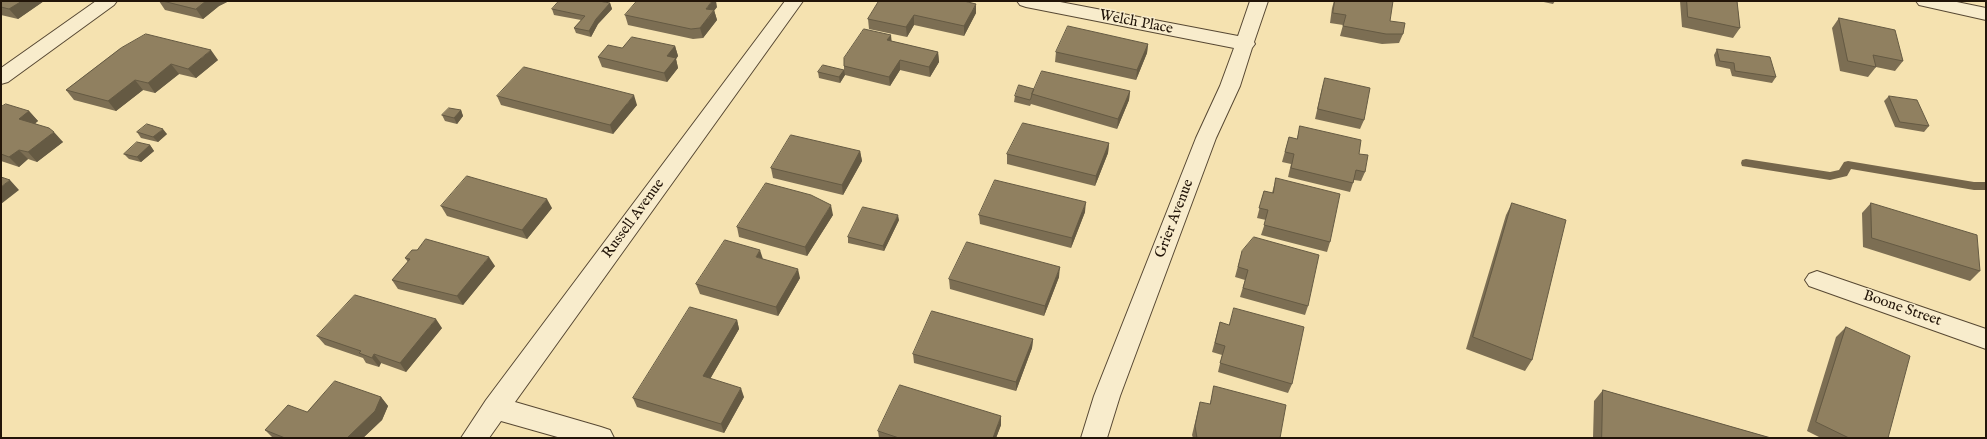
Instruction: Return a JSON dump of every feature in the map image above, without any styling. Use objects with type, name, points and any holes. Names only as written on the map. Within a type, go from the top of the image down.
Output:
[{"type":"street","points":[[1,77],[108,1]]},
{"type":"street","name":"Russell Avenue","points":[[474,438],[794,1]]},
{"type":"street","name":"Welch Place","points":[[1026,1],[1246,44]]},
{"type":"street","name":"Grier Avenue","points":[[1094,438],[1107,396],[1206,138],[1230,86],[1246,44],[1259,1]]},
{"type":"street","points":[[1925,1],[1986,14]]},
{"type":"street","name":"Boone Street","points":[[1817,280],[1986,339]]},
{"type":"street","points":[[495,408],[601,438]]},
{"type":"building","points":[[1,1],[22,1],[9,9],[1,7]]},
{"type":"building","points":[[163,1],[206,1],[196,9]]},
{"type":"building","points":[[559,1],[599,1],[610,3],[596,19],[589,31],[574,28],[585,16],[552,9]]},
{"type":"building","points":[[637,1],[712,1],[706,9],[714,10],[700,28],[691,29],[625,15]]},
{"type":"building","points":[[879,1],[964,1],[976,4],[964,26],[914,15],[906,27],[868,19]]},
{"type":"building","points":[[1335,1],[1393,1],[1390,21],[1405,23],[1403,34],[1386,34],[1343,26],[1346,15],[1333,13]]},
{"type":"building","points":[[1687,1],[1737,1],[1740,28],[1688,17]]},
{"type":"building","points":[[1839,18],[1895,30],[1903,61],[1873,55],[1876,67],[1848,61]]},
{"type":"building","points":[[1068,26],[1148,44],[1137,70],[1056,52]]},
{"type":"building","points":[[864,29],[891,35],[887,40],[938,52],[929,67],[900,60],[889,77],[844,66],[844,58]]},
{"type":"building","points":[[146,34],[211,50],[188,69],[171,64],[148,83],[135,80],[108,101],[66,90],[121,48]]},
{"type":"building","points":[[632,37],[675,46],[667,56],[676,58],[664,73],[598,57],[608,45],[622,48]]},
{"type":"building","points":[[1717,49],[1770,57],[1776,77],[1735,71],[1734,63],[1720,61]]},
{"type":"building","points":[[823,65],[844,70],[839,77],[818,72]]},
{"type":"building","points":[[524,67],[634,95],[610,125],[497,96]]},
{"type":"building","points":[[1042,71],[1130,91],[1118,119],[1032,94]]},
{"type":"building","points":[[1325,78],[1370,88],[1364,120],[1318,109]]},
{"type":"building","points":[[1019,85],[1034,89],[1030,100],[1015,96]]},
{"type":"building","points":[[1889,96],[1917,100],[1929,126],[1900,122]]},
{"type":"building","points":[[6,104],[29,111],[19,119],[49,128],[54,132],[28,152],[19,150],[9,157],[1,154],[1,107]]},
{"type":"building","points":[[449,108],[461,110],[454,118],[442,115]]},
{"type":"building","points":[[1023,123],[1109,143],[1096,176],[1007,154]]},
{"type":"building","points":[[147,124],[163,129],[153,137],[137,132]]},
{"type":"building","points":[[1300,126],[1361,140],[1359,154],[1368,155],[1365,172],[1356,170],[1353,183],[1291,168],[1294,154],[1285,152],[1289,137],[1297,139]]},
{"type":"building","points":[[791,135],[860,151],[842,185],[771,168]]},
{"type":"building","points":[[137,142],[150,145],[137,157],[124,154]]},
{"type":"building","points":[[467,176],[547,199],[522,230],[441,206]]},
{"type":"building","points":[[1,177],[10,180],[1,187]]},
{"type":"building","points":[[1276,178],[1340,194],[1330,242],[1264,225],[1268,210],[1259,208],[1264,191],[1273,193]]},
{"type":"building","points":[[995,180],[1086,202],[1072,238],[979,215]]},
{"type":"building","points":[[766,183],[811,195],[831,205],[805,247],[737,227]]},
{"type":"building","points":[[1512,203],[1566,220],[1532,360],[1473,337]]},
{"type":"building","points":[[1871,203],[1977,235],[1980,271],[1872,238]]},
{"type":"building","points":[[863,207],[898,215],[883,246],[848,237]]},
{"type":"building","points":[[1254,237],[1319,255],[1308,306],[1243,288],[1248,270],[1238,267],[1242,251]]},
{"type":"building","points":[[426,239],[489,257],[457,296],[392,280],[410,259],[405,258],[412,250],[417,250]]},
{"type":"building","points":[[725,240],[760,250],[756,257],[798,269],[776,307],[696,284]]},
{"type":"building","points":[[967,242],[1060,267],[1045,306],[949,279]]},
{"type":"building","points":[[355,295],[436,319],[400,363],[374,354],[372,358],[359,353],[361,351],[317,336]]},
{"type":"building","points":[[690,307],[737,320],[703,376],[741,388],[721,424],[633,398]]},
{"type":"building","points":[[1234,308],[1304,327],[1292,384],[1220,363],[1225,346],[1215,343],[1220,322],[1229,325]]},
{"type":"building","points":[[932,311],[1033,339],[1016,382],[913,354]]},
{"type":"building","points":[[1846,327],[1910,356],[1888,438],[1849,438],[1816,422]]},
{"type":"building","points":[[335,381],[381,397],[375,411],[347,438],[285,438],[265,430],[288,405],[307,412]]},
{"type":"building","points":[[900,385],[1001,416],[993,438],[899,438],[878,431]]},
{"type":"building","points":[[1214,386],[1286,405],[1280,438],[1197,438],[1195,426],[1200,402],[1210,404]]},
{"type":"building","points":[[1603,390],[1771,438],[1602,438]]},
{"type":"waterway","points":[[1746,163],[1830,176],[1843,173],[1848,165],[1974,186],[1986,186]]}]
